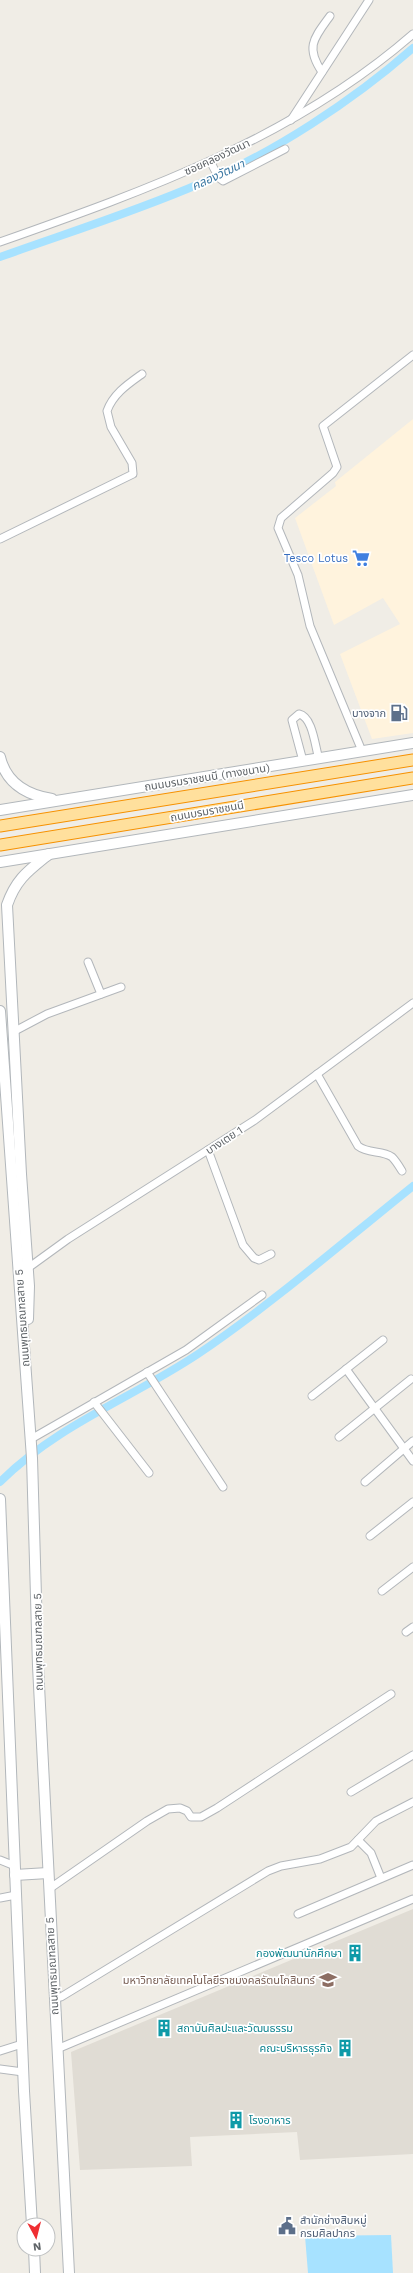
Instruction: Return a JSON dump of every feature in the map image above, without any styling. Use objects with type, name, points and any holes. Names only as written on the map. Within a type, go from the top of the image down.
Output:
[{"type":"highway","name":"ถนนบรมราชชนนี","points":[[0,826],[413,760]]},
{"type":"highway","name":"ถนนบรมราชชนนี","points":[[0,845],[413,778]]},
{"type":"main road","name":"ถนนบรมราชชนนี (ทางขนาน)","points":[[0,810],[413,743]]},
{"type":"main road","points":[[0,757],[8,775],[26,792],[36,796],[63,800]]},
{"type":"main road","points":[[0,862],[413,795]]},
{"type":"main road","points":[[26,1365],[28,1268],[13,1032],[7,905],[13,888],[21,877],[48,854]]},
{"type":"main road","points":[[0,947],[10,964]]},
{"type":"main road","name":"ถนนพุทธมณฑลสาย 5","points":[[0,1011],[5,1102],[32,1458],[38,1666],[68,2273]]},
{"type":"main road","points":[[0,1499],[23,2072],[32,2217]]},
{"type":"main road","points":[[15,1870],[48,1873]]},
{"type":"main road","points":[[34,2257],[35,2273]]},
{"type":"street","points":[[290,122],[370,0]]},
{"type":"street","points":[[322,72],[314,60],[311,49],[313,40],[330,16]]},
{"type":"street","name":"ซอยคลองวัฒนา","points":[[0,242],[212,164],[290,122],[363,75],[413,34]]},
{"type":"street","points":[[212,164],[219,178],[223,181],[228,180],[285,149]]},
{"type":"street","points":[[362,751],[310,626],[298,575],[278,528],[281,518],[333,473],[337,467],[323,426],[413,355]]},
{"type":"street","points":[[0,539],[133,474],[132,463],[111,427],[107,411],[113,399],[121,390],[142,374]]},
{"type":"street","points":[[303,761],[292,720],[299,714],[306,717],[309,723],[319,759]]},
{"type":"street","points":[[88,962],[101,994]]},
{"type":"street","points":[[13,1032],[47,1014],[121,987]]},
{"type":"street","name":"บางเตย 1","points":[[28,1268],[68,1239],[255,1120],[413,1002]]},
{"type":"street","points":[[317,1074],[358,1146],[369,1152],[387,1154],[393,1158],[402,1171]]},
{"type":"street","points":[[208,1150],[243,1245],[254,1258],[259,1260],[271,1254]]},
{"type":"street","points":[[31,1442],[149,1375],[208,1336],[262,1295]]},
{"type":"street","points":[[312,1396],[383,1340]]},
{"type":"street","points":[[346,1369],[413,1461]]},
{"type":"street","points":[[149,1375],[223,1487]]},
{"type":"street","points":[[339,1438],[411,1379]]},
{"type":"street","points":[[96,1404],[149,1473]]},
{"type":"street","points":[[365,1482],[413,1441]]},
{"type":"street","points":[[370,1536],[413,1502]]},
{"type":"street","points":[[382,1592],[413,1567]]},
{"type":"street","points":[[406,1632],[413,1627]]},
{"type":"street","points":[[49,1889],[147,1821],[168,1809],[180,1808],[187,1811],[191,1817],[201,1817],[218,1808],[391,1694]]},
{"type":"street","points":[[351,1792],[413,1755]]},
{"type":"street","points":[[54,1999],[61,1997],[268,1871],[281,1866],[320,1859],[351,1847],[376,1821],[413,1802]]},
{"type":"street","points":[[358,1840],[371,1853],[381,1878]]},
{"type":"street","points":[[0,1860],[15,1870]]},
{"type":"street","points":[[298,1914],[413,1865]]},
{"type":"street","points":[[0,1898],[16,1895]]},
{"type":"street","points":[[57,2049],[413,1899]]},
{"type":"street","points":[[0,2051],[22,2044]]},
{"type":"street","points":[[0,2069],[23,2072]]},
{"type":"shaded area","name":"Tesco Lotus","points":[[413,419],[413,733],[372,739],[340,654],[400,624],[383,598],[334,625],[295,518],[336,486],[335,482]]},
{"type":"shaded area","name":"มหาวิทยาลัยเทคโนโลยีราชมงคลรัตนโกสินทร์","points":[[413,1909],[413,2154],[300,2160],[297,2132],[190,2137],[192,2166],[80,2170],[71,2052]]},
{"type":"water","points":[[391,2235],[393,2273],[308,2273],[305,2236]]},
{"type":"waterway","name":"คลองวัฒนา","points":[[0,257],[150,204],[227,172],[283,141],[339,106],[390,68],[413,48]]},
{"type":"waterway","points":[[0,1482],[22,1462],[70,1428],[173,1370],[226,1334],[307,1272],[413,1186]]},
{"type":"place","name":"Tesco Lotus","points":[[361,558]]},
{"type":"place","name":"บางจาก","points":[[399,713]]},
{"type":"place","name":"กองพัฒนานักศึกษา","points":[[355,1953]]},
{"type":"place","name":"มหาวิทยาลัยเทคโนโลยีราชมงคลรัตนโกสินทร์","points":[[328,1980]]},
{"type":"place","name":"สถาบันศิลปะและวัฒนธรรม","points":[[164,2028]]},
{"type":"place","name":"คณะบริหารธุรกิจ","points":[[345,2048]]},
{"type":"place","name":"โรงอาหาร","points":[[236,2120]]},
{"type":"place","name":"สำนักช่างสิบหมู่ กรมศิลปากร","points":[[287,2226]]}]
